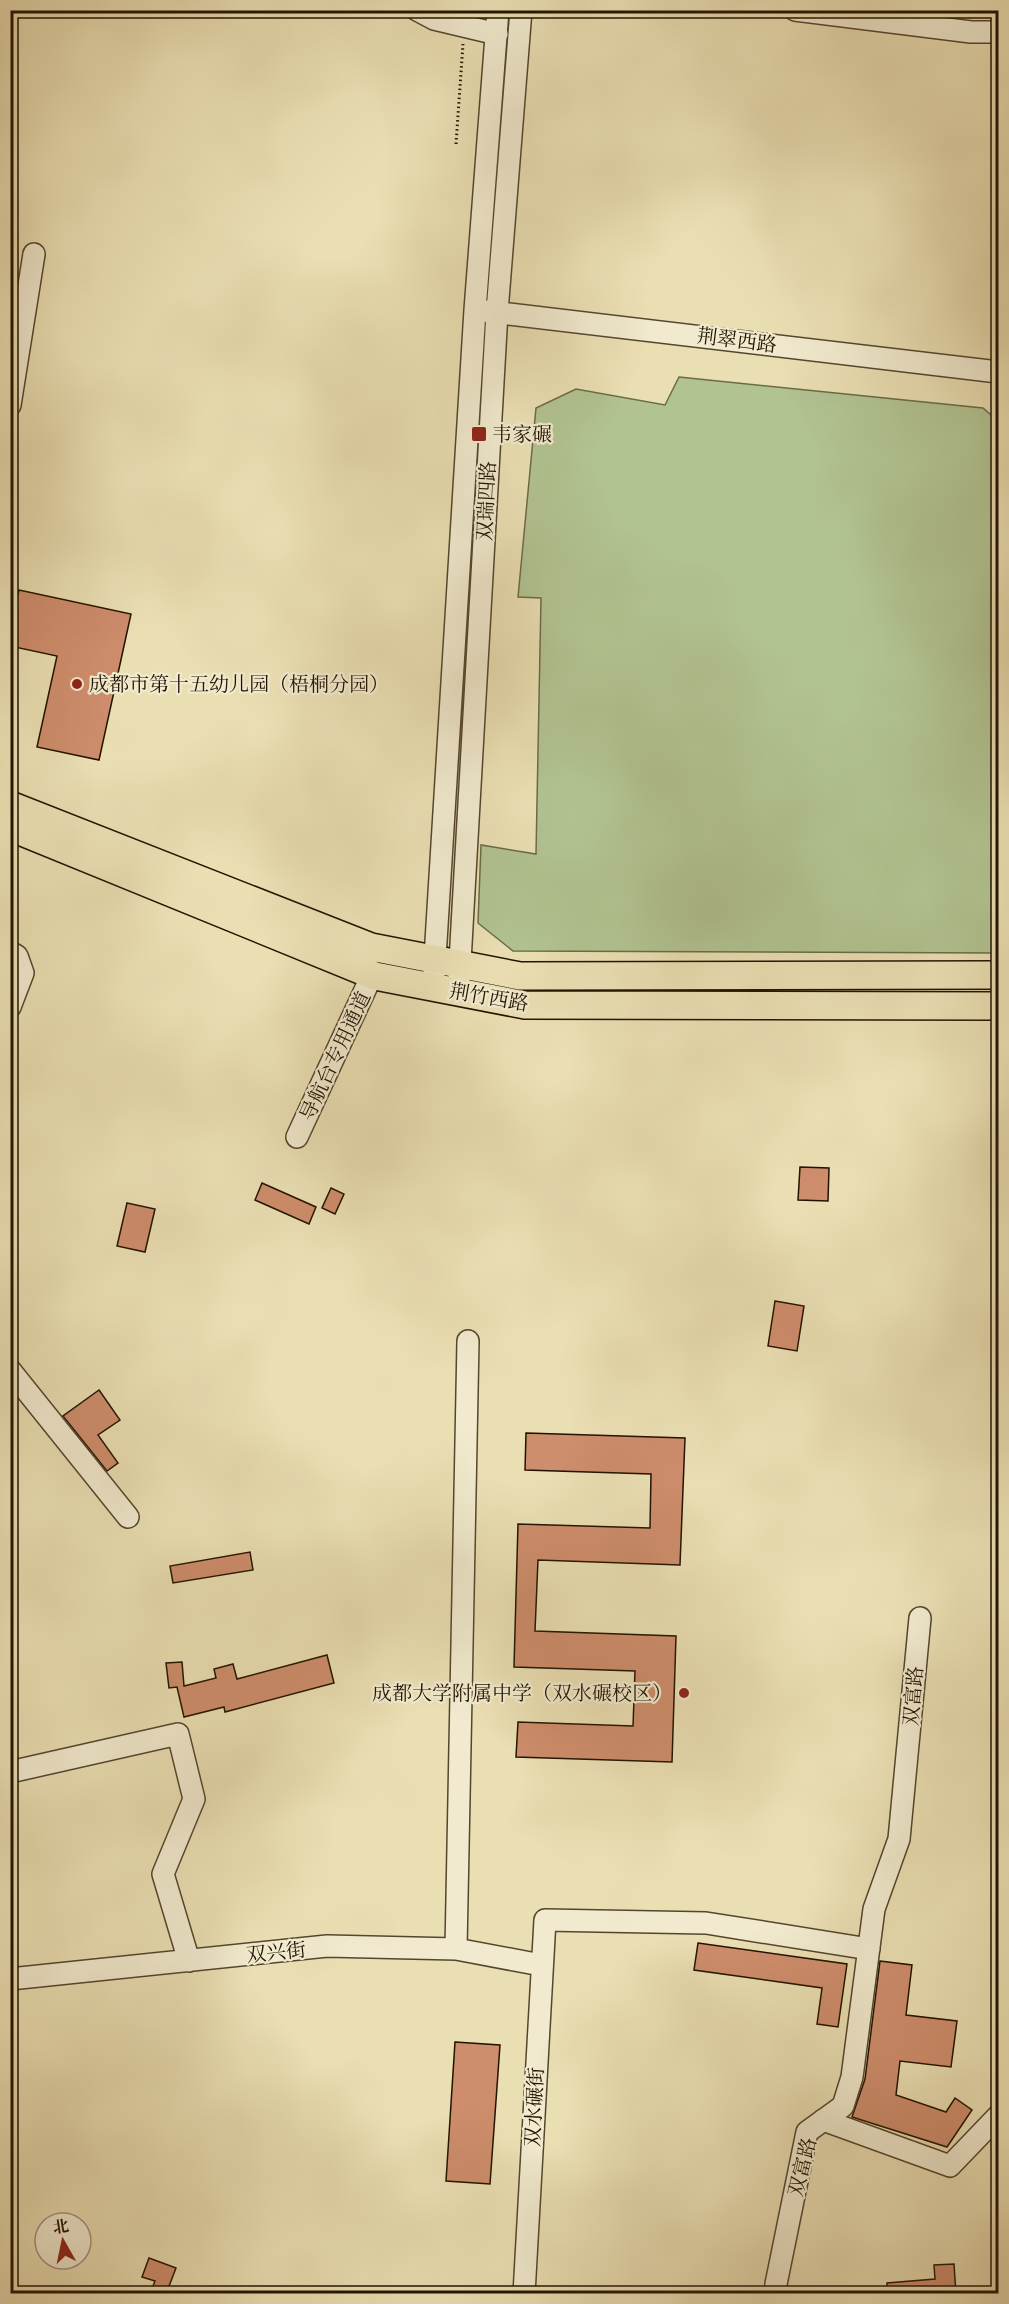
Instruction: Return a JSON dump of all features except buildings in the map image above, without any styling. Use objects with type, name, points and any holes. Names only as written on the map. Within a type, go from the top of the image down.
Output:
[{"type":"main road","name":"荆竹西路","points":[[10,805],[370,947],[520,976],[999,975]]},
{"type":"main road","name":"荆竹西路","points":[[10,827],[372,975],[525,1005],[999,1006]]},
{"type":"street","points":[[417,10],[434,19],[497,34]]},
{"type":"street","name":"双瑞四路","points":[[446,990],[475,310],[498,10]]},
{"type":"street","name":"双瑞四路","points":[[447,962],[521,10]]},
{"type":"street","points":[[795,10],[971,32],[999,32]]},
{"type":"street","points":[[10,405],[34,254]]},
{"type":"street","name":"荆翠西路","points":[[475,310],[999,372]]},
{"type":"street","points":[[10,952],[17,957],[23,973],[10,1007]]},
{"type":"street","name":"导航台专用通道","points":[[297,1137],[372,975]]},
{"type":"street","points":[[456,1949],[468,1341]]},
{"type":"street","points":[[10,1370],[128,1517]]},
{"type":"street","name":"双富路","points":[[777,2294],[776,2284],[807,2132],[843,2106],[852,2077],[874,1908],[899,1839],[920,1618]]},
{"type":"street","points":[[10,1772],[178,1734],[194,1799],[163,1874],[189,1961]]},
{"type":"street","name":"双水碾街","points":[[524,2294],[545,1920],[706,1923],[869,1949]]},
{"type":"street","name":"双兴街","points":[[10,1979],[327,1946],[456,1949],[541,1965]]},
{"type":"street","points":[[823,2120],[950,2166],[999,2116]]},
{"type":"path","points":[[456,144],[464,27]]},
{"type":"green space","points":[[679,377],[983,408],[998,421],[998,953],[513,951],[478,923],[481,845],[536,854],[541,598],[518,597],[536,408],[576,389],[665,405]]},
{"type":"place","name":"韦家碾","points":[[479,434]]},
{"type":"place","name":"成都市第十五幼儿园（梧桐分园）","points":[[77,684]]},
{"type":"place","name":"成都大学附属中学（双水碾校区）","points":[[684,1693]]}]
